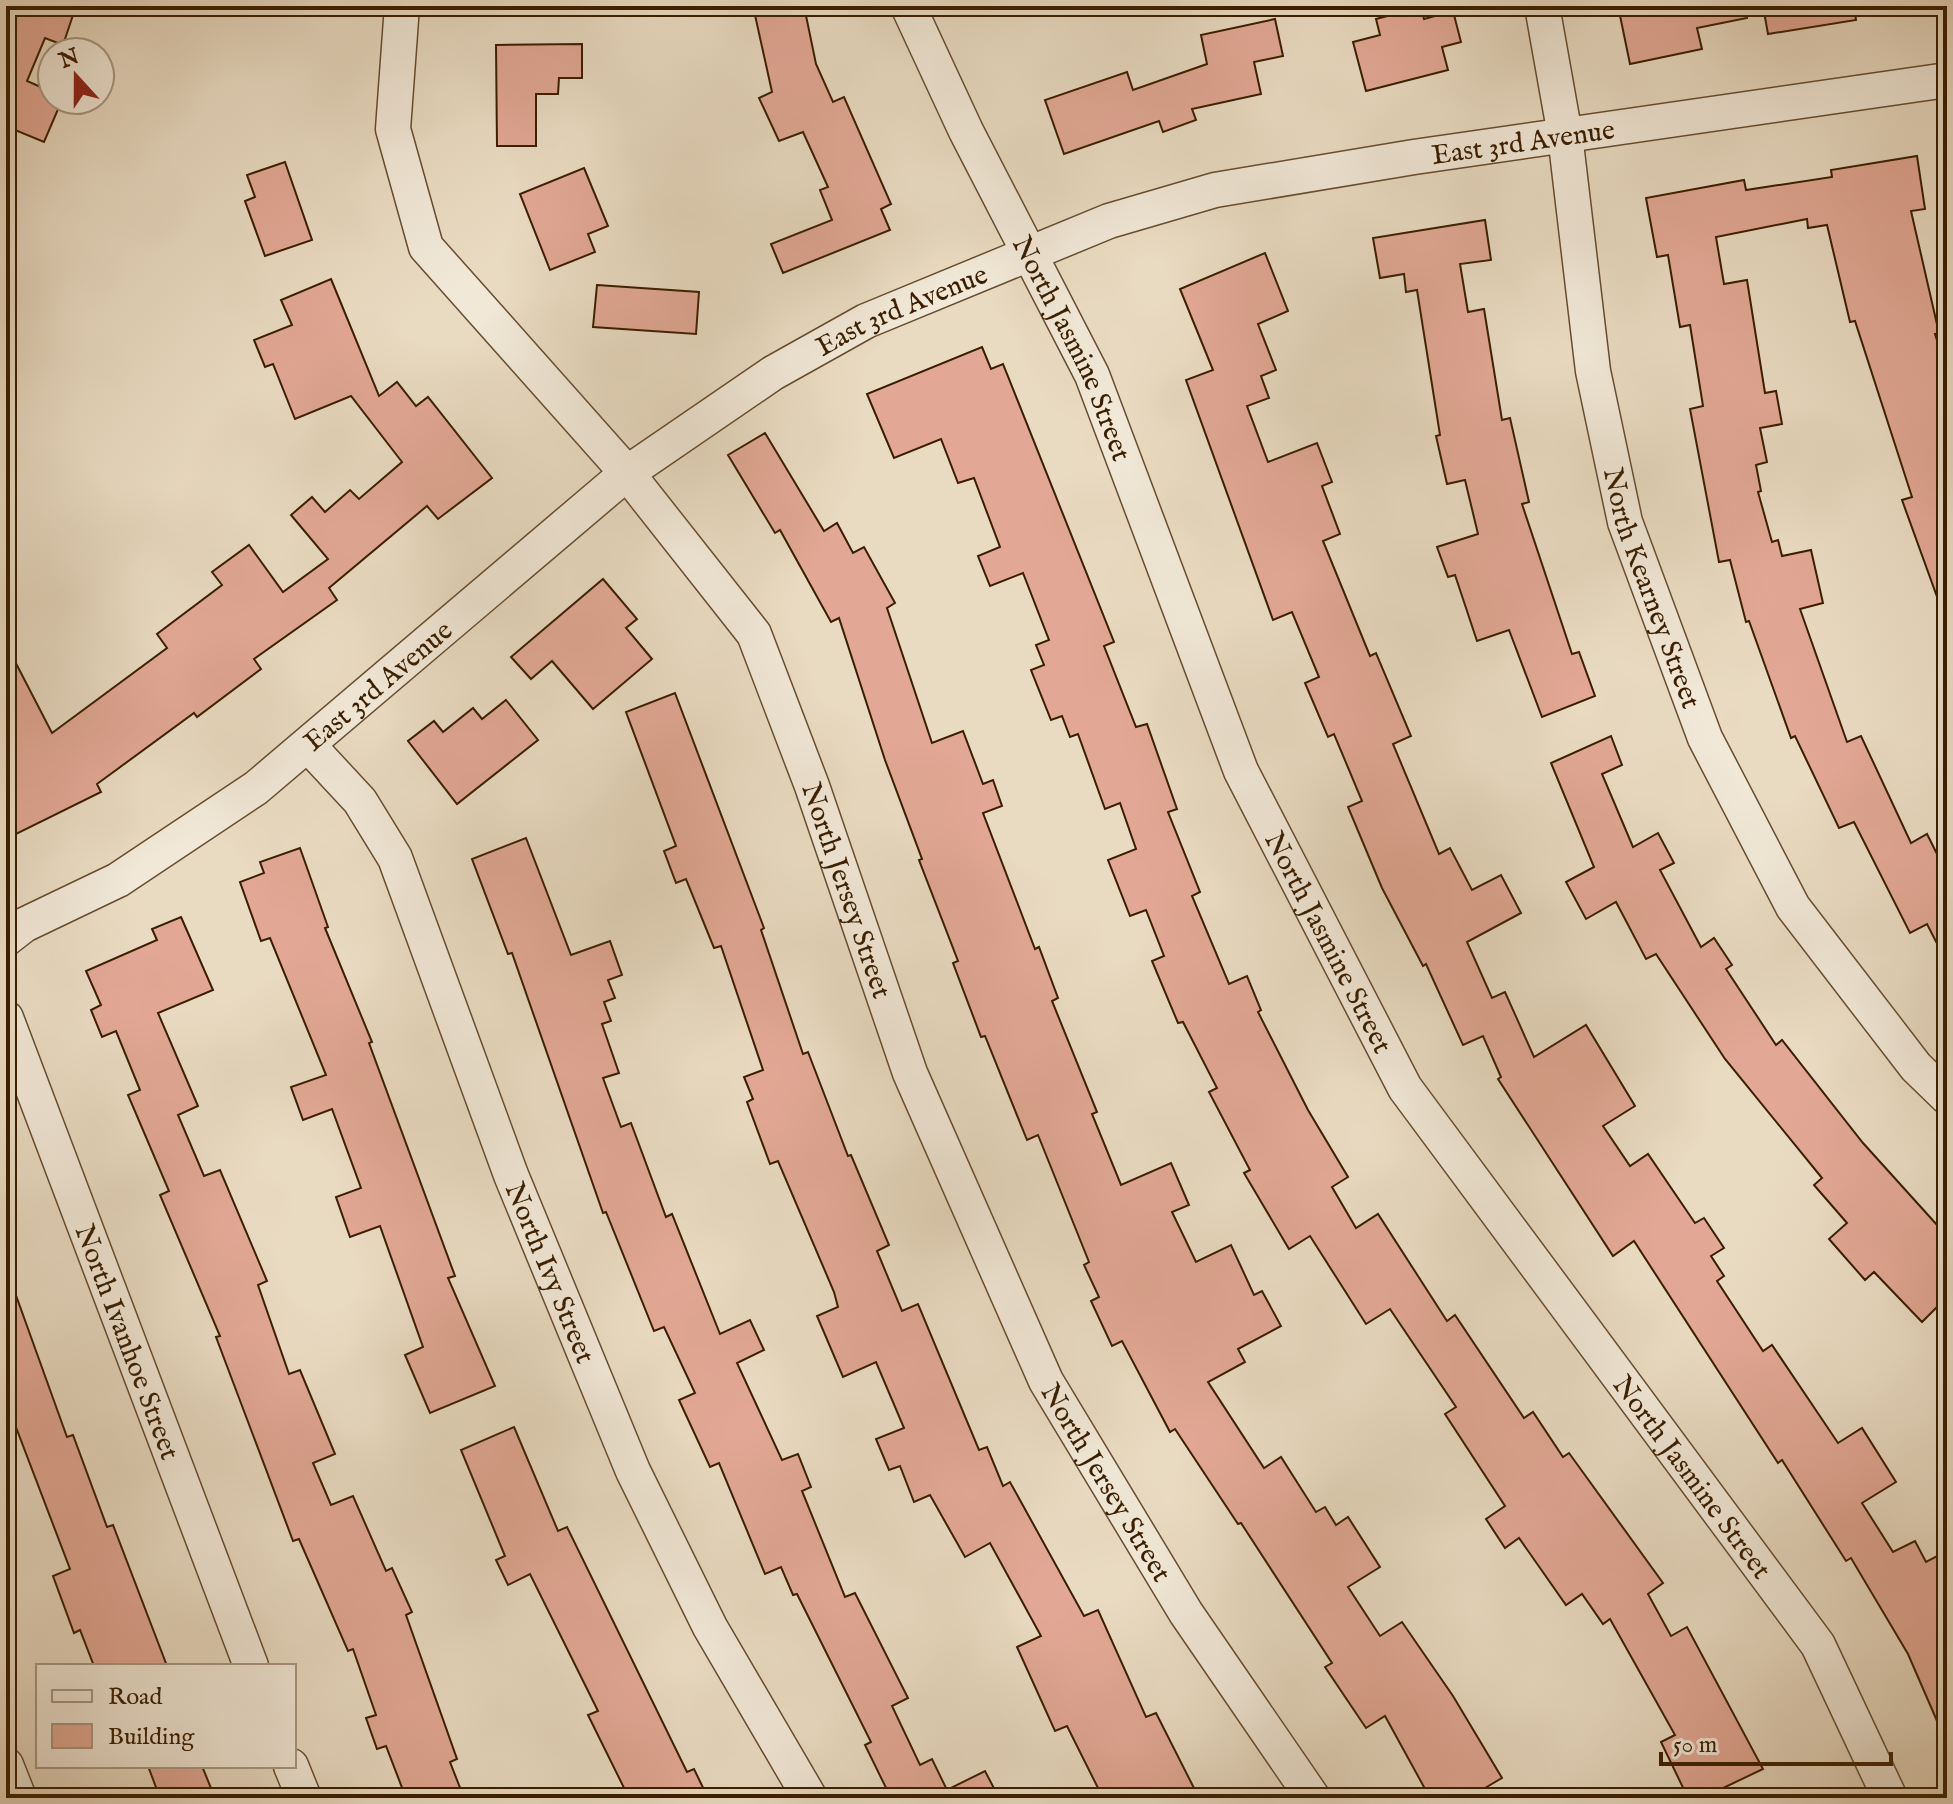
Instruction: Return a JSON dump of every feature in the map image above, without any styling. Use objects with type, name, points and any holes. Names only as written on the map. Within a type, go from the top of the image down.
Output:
[{"type":"street","name":"North Jersey Street","points":[[402,6],[393,129],[426,247],[627,473],[754,634],[812,786],[910,1073],[1046,1381],[1186,1613],[1313,1798]]},
{"type":"street","name":"North Jasmine Street","points":[[908,6],[966,131],[1092,375],[1241,771],[1405,1088],[1818,1645],[1890,1798]]},
{"type":"street","name":"North Kearney Street","points":[[1542,6],[1565,135],[1593,371],[1625,522],[1705,738],[1793,907],[1916,1067],[1947,1097]]},
{"type":"street","name":"East 3rd Avenue","points":[[12,929],[118,880],[256,788],[627,473],[773,373],[866,321],[1109,221],[1215,190],[1947,80]]},
{"type":"street","name":"North Ivy Street","points":[[308,745],[360,801],[395,858],[511,1175],[633,1471],[710,1627],[810,1798]]},
{"type":"street","name":"North Ivanhoe Street","points":[[6,1018],[250,1664]]},
{"type":"street","points":[[292,1768],[304,1798]]},
{"type":"building","points":[[16,6],[76,6],[66,36],[36,36],[36,60],[27,81],[36,85],[36,116],[55,116],[44,142],[8,127],[6,131],[6,35]]},
{"type":"building","points":[[753,6],[804,6],[816,64],[833,102],[844,97],[891,204],[881,209],[890,230],[783,273],[771,244],[832,220],[820,190],[828,187],[803,132],[779,141],[759,98],[772,92]]},
{"type":"building","points":[[1618,6],[1746,6],[1747,18],[1697,28],[1702,49],[1630,64]]},
{"type":"building","points":[[1763,6],[1854,6],[1856,20],[1768,34]]},
{"type":"building","points":[[1421,7],[1424,19],[1453,11],[1461,42],[1442,47],[1448,70],[1366,91],[1353,42],[1380,35],[1376,19]]},
{"type":"building","points":[[1275,19],[1283,56],[1254,62],[1261,94],[1192,109],[1196,120],[1163,132],[1159,121],[1064,154],[1045,100],[1127,72],[1133,90],[1207,64],[1201,35]]},
{"type":"building","points":[[582,44],[582,78],[559,78],[558,94],[536,94],[536,146],[497,146],[496,45]]},
{"type":"building","points":[[1917,156],[1925,209],[1911,211],[1939,333],[1935,334],[1947,372],[1947,616],[1944,616],[1902,500],[1912,497],[1855,321],[1850,322],[1827,225],[1808,228],[1807,219],[1716,237],[1724,284],[1747,280],[1765,393],[1776,391],[1782,424],[1760,428],[1767,462],[1756,465],[1761,491],[1758,492],[1772,542],[1778,540],[1782,556],[1811,550],[1823,603],[1800,609],[1847,742],[1861,736],[1911,843],[1927,834],[1947,874],[1947,963],[1927,924],[1910,933],[1854,822],[1839,828],[1795,736],[1791,738],[1749,621],[1746,622],[1730,560],[1719,562],[1690,409],[1703,406],[1690,325],[1680,327],[1668,255],[1657,257],[1646,198],[1744,180],[1746,190],[1832,177],[1831,170]]},
{"type":"building","points":[[285,162],[312,240],[265,256],[245,201],[255,197],[247,175]]},
{"type":"building","points":[[584,168],[608,226],[588,234],[595,252],[550,270],[520,194]]},
{"type":"building","points":[[1485,220],[1491,260],[1460,264],[1468,312],[1484,309],[1502,420],[1510,418],[1529,502],[1522,504],[1572,654],[1579,652],[1595,696],[1542,717],[1509,630],[1477,641],[1455,575],[1448,577],[1437,547],[1478,534],[1465,480],[1447,484],[1436,436],[1440,435],[1417,290],[1406,292],[1404,274],[1380,278],[1373,238]]},
{"type":"building","points":[[1265,253],[1288,311],[1258,324],[1276,370],[1261,376],[1269,398],[1247,406],[1268,462],[1317,443],[1332,482],[1322,486],[1340,534],[1323,541],[1370,656],[1376,653],[1411,736],[1393,744],[1439,854],[1450,848],[1472,890],[1501,875],[1521,913],[1467,942],[1492,998],[1505,992],[1534,1057],[1586,1025],[1635,1106],[1603,1126],[1630,1166],[1648,1154],[1695,1223],[1704,1218],[1724,1248],[1711,1256],[1724,1276],[1717,1281],[1763,1351],[1772,1345],[1838,1443],[1862,1428],[1896,1482],[1862,1503],[1893,1552],[1915,1541],[1926,1562],[1947,1551],[1947,1744],[1908,1654],[1851,1558],[1846,1561],[1782,1460],[1778,1463],[1634,1241],[1613,1256],[1498,1079],[1501,1077],[1483,1036],[1463,1045],[1426,964],[1423,966],[1382,888],[1348,807],[1362,801],[1334,734],[1328,737],[1305,683],[1319,677],[1292,612],[1273,620],[1186,380],[1213,370],[1180,289]]},
{"type":"building","points":[[331,279],[379,396],[397,382],[416,406],[428,397],[492,478],[438,519],[427,506],[329,588],[337,600],[254,659],[261,669],[197,717],[194,713],[97,784],[101,792],[6,839],[6,644],[52,733],[167,648],[157,634],[222,585],[212,572],[249,545],[283,592],[328,559],[291,515],[312,497],[325,512],[350,490],[359,499],[402,462],[351,396],[295,419],[273,364],[265,367],[254,340],[292,325],[281,300]]},
{"type":"building","points":[[597,285],[699,292],[696,334],[593,327]]},
{"type":"building","points":[[982,347],[991,369],[1003,364],[1114,642],[1104,646],[1136,727],[1147,724],[1177,809],[1168,812],[1200,892],[1192,896],[1229,984],[1247,976],[1261,1010],[1258,1012],[1308,1110],[1348,1177],[1332,1187],[1356,1228],[1378,1214],[1447,1321],[1455,1315],[1524,1418],[1533,1412],[1563,1457],[1569,1453],[1663,1583],[1648,1594],[1671,1636],[1687,1627],[1763,1769],[1721,1789],[1726,1798],[1688,1798],[1661,1742],[1675,1735],[1610,1619],[1603,1624],[1582,1594],[1566,1605],[1519,1538],[1505,1548],[1486,1519],[1505,1506],[1445,1414],[1456,1407],[1390,1309],[1366,1324],[1310,1236],[1289,1249],[1244,1173],[1250,1170],[1209,1092],[1217,1088],[1183,1022],[1178,1023],[1152,961],[1164,956],[1146,910],[1130,916],[1108,860],[1136,849],[1120,803],[1105,809],[1078,734],[1070,737],[1062,716],[1051,720],[1031,670],[1044,665],[1036,645],[1049,640],[1023,573],[990,586],[978,556],[1000,547],[974,478],[958,483],[941,439],[894,458],[867,394]]},
{"type":"building","points":[[765,433],[824,531],[837,523],[853,553],[864,547],[895,603],[887,608],[932,743],[963,731],[983,784],[993,780],[1002,806],[983,813],[1035,949],[1039,947],[1058,998],[1052,1001],[1097,1112],[1092,1114],[1121,1185],[1171,1163],[1189,1205],[1172,1212],[1196,1262],[1231,1245],[1254,1295],[1262,1291],[1281,1326],[1238,1349],[1245,1362],[1208,1382],[1264,1468],[1281,1457],[1316,1512],[1325,1507],[1336,1525],[1348,1517],[1380,1567],[1348,1587],[1380,1636],[1402,1622],[1453,1696],[1502,1778],[1485,1788],[1491,1798],[1430,1798],[1385,1716],[1366,1728],[1325,1667],[1332,1663],[1241,1523],[1238,1524],[1175,1429],[1170,1432],[1122,1341],[1112,1346],[1091,1301],[1099,1297],[1084,1265],[1089,1262],[1038,1135],[1027,1140],[985,1036],[981,1037],[953,963],[958,961],[919,860],[922,859],[885,760],[839,618],[831,622],[780,530],[775,533],[728,455]]},
{"type":"building","points":[[603,579],[637,619],[626,628],[652,659],[593,709],[552,661],[531,679],[511,657]]},
{"type":"building","points":[[675,693],[764,928],[761,930],[803,1054],[808,1052],[848,1156],[851,1155],[889,1245],[877,1251],[902,1311],[918,1304],[979,1450],[987,1447],[1003,1486],[1010,1482],[1084,1616],[1098,1610],[1146,1717],[1156,1713],[1199,1798],[1103,1798],[1067,1726],[1055,1731],[1017,1647],[1041,1636],[990,1543],[965,1557],[930,1495],[914,1502],[900,1466],[889,1470],[876,1439],[904,1428],[876,1362],[843,1377],[817,1316],[838,1307],[834,1292],[778,1161],[770,1164],[747,1102],[753,1099],[744,1077],[763,1070],[721,946],[714,948],[686,879],[676,883],[664,851],[676,846],[626,712]]},
{"type":"building","points":[[506,700],[538,740],[457,804],[408,741],[434,721],[443,732],[473,708],[482,719]]},
{"type":"building","points":[[1611,736],[1622,765],[1602,774],[1633,847],[1658,833],[1674,863],[1660,870],[1701,947],[1714,938],[1732,965],[1726,969],[1776,1045],[1782,1040],[1863,1143],[1947,1236],[1947,1297],[1922,1322],[1874,1272],[1865,1280],[1829,1239],[1847,1223],[1814,1185],[1822,1178],[1725,1059],[1656,954],[1646,959],[1616,902],[1586,919],[1566,882],[1594,867],[1551,763]]},
{"type":"building","points":[[526,838],[571,955],[610,941],[622,975],[608,980],[615,998],[604,1002],[611,1021],[602,1024],[619,1073],[603,1078],[621,1127],[631,1123],[666,1217],[672,1214],[720,1334],[750,1320],[764,1350],[737,1363],[782,1460],[798,1454],[811,1487],[802,1491],[845,1597],[855,1593],[908,1698],[892,1706],[920,1765],[932,1759],[947,1790],[985,1771],[999,1798],[891,1798],[865,1745],[871,1742],[797,1594],[793,1595],[781,1567],[765,1574],[719,1463],[710,1467],[679,1400],[695,1393],[664,1327],[654,1331],[606,1212],[603,1213],[512,953],[508,954],[472,859]]},
{"type":"building","points":[[300,848],[328,927],[325,928],[372,1042],[369,1043],[455,1276],[448,1278],[495,1386],[430,1413],[405,1355],[423,1347],[380,1226],[350,1237],[336,1197],[361,1188],[332,1109],[303,1120],[291,1087],[326,1075],[270,938],[261,941],[240,882],[264,873],[260,862]]},
{"type":"building","points":[[181,917],[213,990],[158,1013],[198,1106],[178,1115],[204,1176],[220,1170],[267,1281],[258,1285],[289,1374],[300,1370],[335,1454],[313,1463],[331,1505],[353,1496],[386,1571],[392,1568],[412,1612],[406,1615],[457,1759],[450,1762],[464,1798],[406,1798],[386,1746],[377,1749],[366,1718],[376,1715],[353,1649],[348,1651],[299,1539],[293,1541],[216,1337],[220,1336],[160,1195],[169,1191],[128,1095],[140,1090],[116,1031],[102,1037],[91,1010],[101,1005],[86,971],[157,940],[152,929]]},
{"type":"building","points":[[6,1276],[9,1276],[67,1437],[73,1435],[107,1527],[113,1525],[166,1664],[93,1664],[80,1630],[74,1633],[53,1576],[70,1569],[6,1401]]},
{"type":"building","points":[[514,1427],[558,1531],[567,1527],[687,1772],[694,1769],[708,1798],[629,1798],[588,1715],[598,1711],[530,1574],[508,1585],[496,1560],[505,1556],[461,1450]]},
{"type":"building","points":[[149,1768],[203,1768],[215,1798],[160,1798]]}]
